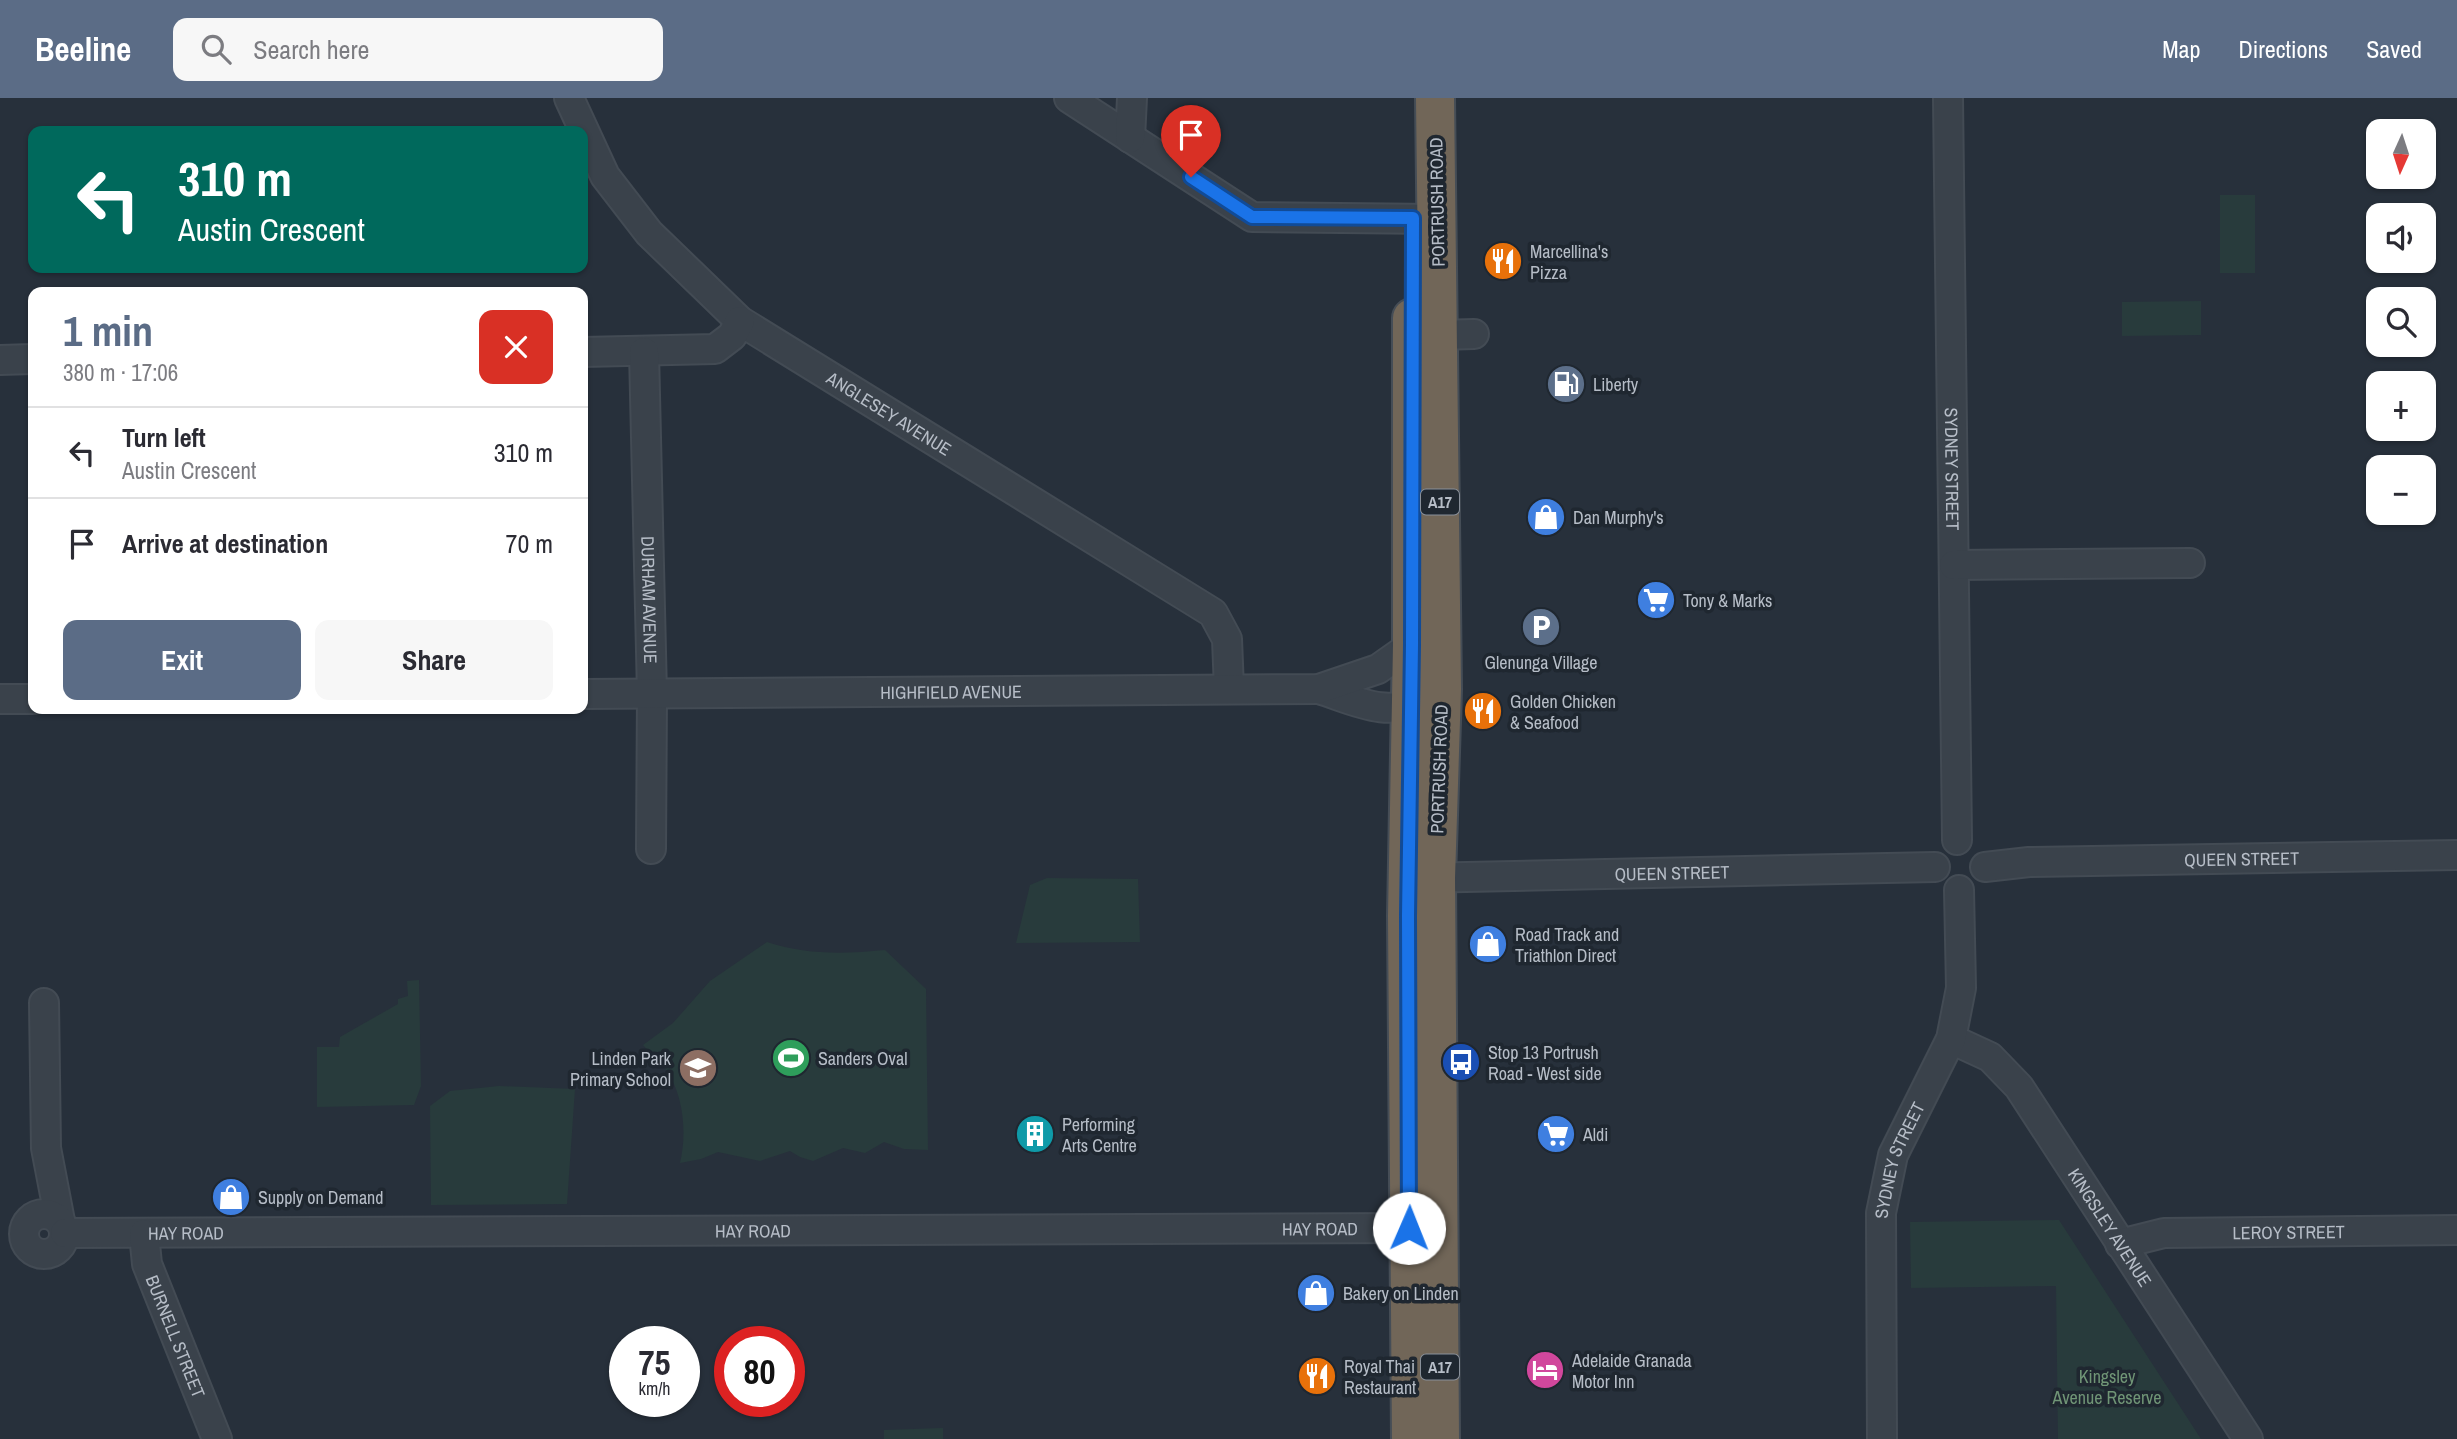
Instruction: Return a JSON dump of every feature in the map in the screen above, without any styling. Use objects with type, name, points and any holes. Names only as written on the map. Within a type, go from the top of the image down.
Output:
[{"type":"highway","name":"PORTRUSH ROAD","points":[[1411,98],[1425,218],[1456,335],[1450,598],[1426,698],[1422,878],[1424,1228],[1412,1439]]},
{"type":"highway","name":"PORTRUSH ROAD","points":[[1435,98],[1425,218],[1412,454],[1438,642]]},
{"type":"highway","name":"PORTRUSH ROAD","points":[[1424,1228],[1440,1439]]},
{"type":"street","name":"ANGLESEY AVENUE","points":[[569,98],[582,126]]},
{"type":"street","points":[[1069,98],[1252,217],[1425,218]]},
{"type":"street","points":[[1130,138],[1132,98]]},
{"type":"street","name":"SYDNEY STREET","points":[[1948,98],[1957,840]]},
{"type":"street","name":"ANGLESEY AVENUE","points":[[588,139],[605,176],[649,233],[740,321],[1213,613],[1227,639],[1229,689]]},
{"type":"street","points":[[588,352],[715,349],[732,336],[740,321]]},
{"type":"street","points":[[1412,454],[1422,353],[1428,343],[1456,335]]},
{"type":"street","name":"DURHAM AVENUE","points":[[644,352],[652,694],[651,849]]},
{"type":"street","points":[[0,360],[28,359]]},
{"type":"street","points":[[1954,565],[2190,563]]},
{"type":"street","name":"HIGHFIELD AVENUE","points":[[1319,690],[1378,669],[1438,642]]},
{"type":"street","name":"HIGHFIELD AVENUE","points":[[588,694],[1319,690],[1373,708],[1426,698]]},
{"type":"street","points":[[0,699],[28,699]]},
{"type":"street","points":[[1957,840],[1966,840],[1980,850],[1985,867],[1982,878],[1976,884],[1959,890],[1943,884],[1937,877],[1935,867],[1937,853],[1942,846],[1957,840]]},
{"type":"street","name":"QUEEN STREET","points":[[1985,867],[2029,862],[2457,855]]},
{"type":"street","name":"QUEEN STREET","points":[[1422,878],[1935,867]]},
{"type":"street","name":"SYDNEY STREET","points":[[1882,1439],[1881,1213],[1893,1155],[1951,1040],[1961,988],[1959,890]]},
{"type":"street","points":[[18,1231],[30,1249],[43,1255],[56,1251],[61,1246],[62,1227],[46,1148],[44,1003]]},
{"type":"street","name":"KINGSLEY AVENUE","points":[[1951,1040],[1990,1057],[2019,1087],[2248,1439]]},
{"type":"street","points":[[18,1231],[46,1148]]},
{"type":"street","points":[[18,1231],[44,1213],[50,1214],[62,1227]]},
{"type":"street","name":"HAY ROAD","points":[[62,1227],[144,1234],[1424,1228]]},
{"type":"street","name":"LEROY STREET","points":[[2120,1244],[2164,1233],[2457,1230]]},
{"type":"street","name":"BURNELL STREET","points":[[144,1234],[147,1264],[217,1439]]},
{"type":"green space","points":[[2220,195],[2255,195],[2255,273],[2220,273]]},
{"type":"green space","points":[[2201,301],[2201,335],[2122,336],[2122,302]]},
{"type":"green space","points":[[1047,878],[1138,879],[1140,942],[1016,943],[1030,885]]},
{"type":"green space","name":"Sanders Oval","points":[[767,942],[825,952],[885,950],[926,989],[928,1150],[904,1149],[884,1142],[865,1153],[843,1148],[813,1161],[790,1151],[760,1161],[718,1152],[680,1163],[683,1127],[677,1091],[664,1067],[643,1045],[673,1023],[710,981]]},
{"type":"green space","points":[[419,980],[421,1086],[414,1105],[317,1107],[317,1047],[339,1047],[340,1037],[398,1004],[398,999],[408,996],[407,981]]},
{"type":"green space","points":[[499,1086],[575,1089],[567,1204],[431,1205],[430,1106],[450,1091]]},
{"type":"green space","name":"Kingsley Avenue Reserve","points":[[2059,1220],[2201,1439],[2058,1439],[2056,1286],[1911,1288],[1910,1222]]},
{"type":"green space","points":[[943,1428],[943,1439],[884,1439],[884,1430]]},
{"type":"place","name":"Marcellina's Pizza","points":[[1503,261]]},
{"type":"place","name":"Liberty","points":[[1566,384]]},
{"type":"place","name":"Dan Murphy's","points":[[1546,517]]},
{"type":"place","name":"Tony & Marks","points":[[1656,600]]},
{"type":"place","name":"Glenunga Village","points":[[1541,627]]},
{"type":"place","name":"Golden Chicken & Seafood","points":[[1483,711]]},
{"type":"place","name":"Road Track and Triathlon Direct","points":[[1488,944]]},
{"type":"place","name":"Sanders Oval","points":[[791,1058]]},
{"type":"place","name":"Stop 13 Portrush Road - West side","points":[[1461,1062]]},
{"type":"place","name":"Linden Park Primary School","points":[[698,1068]]},
{"type":"place","name":"Performing Arts Centre","points":[[1035,1134]]},
{"type":"place","name":"Aldi","points":[[1556,1134]]},
{"type":"place","name":"Supply on Demand","points":[[231,1197]]},
{"type":"place","name":"Bakery on Linden","points":[[1316,1293]]},
{"type":"place","name":"Adelaide Granada Motor Inn","points":[[1545,1370]]},
{"type":"place","name":"Royal Thai Restaurant","points":[[1317,1376]]},
{"type":"route","points":[[1191,177],[1252,217],[1413,218],[1408,916],[1409,1228]]}]
